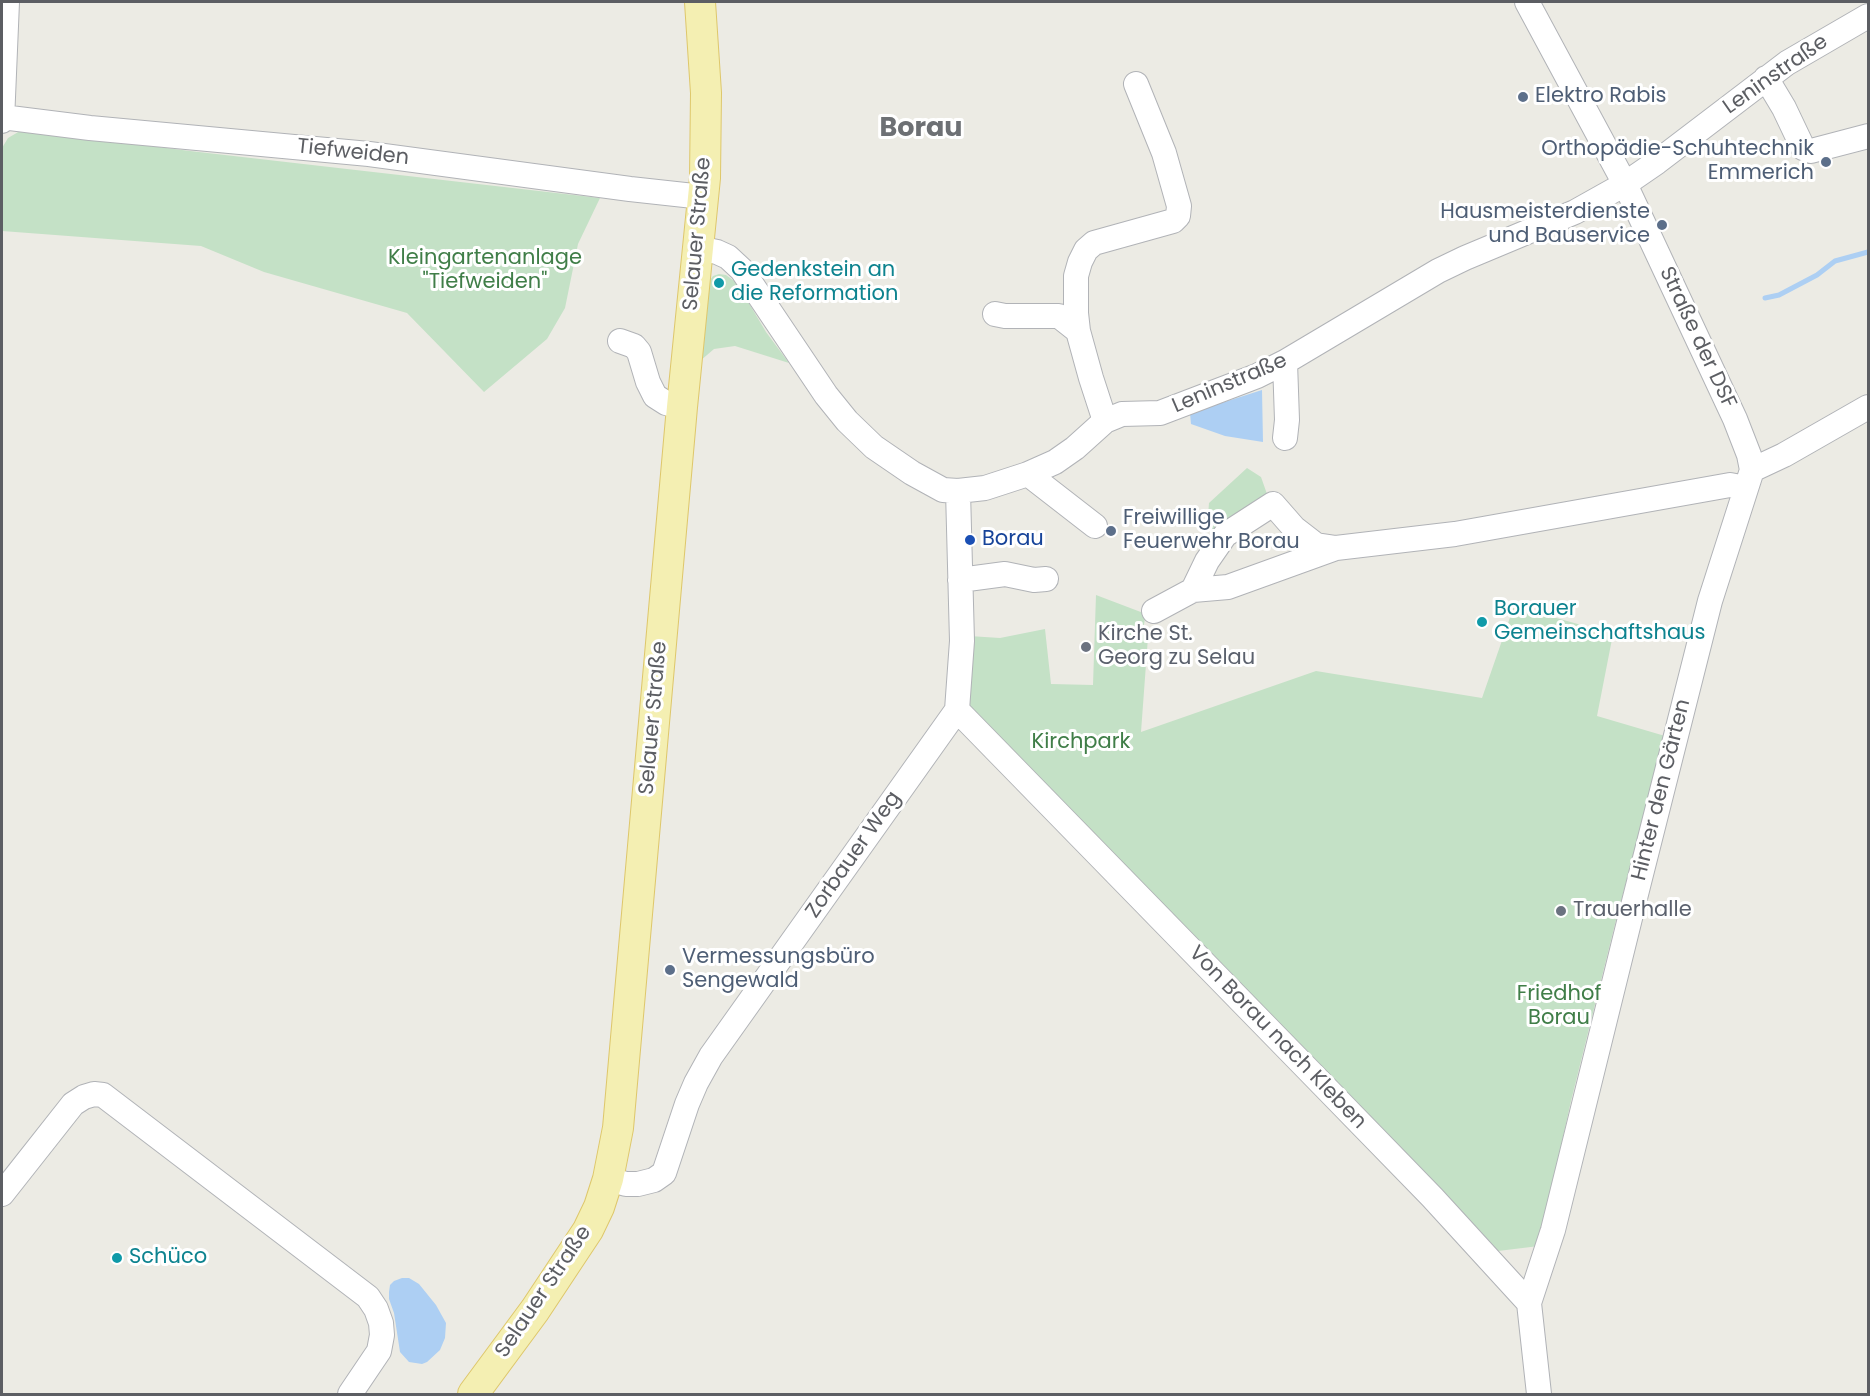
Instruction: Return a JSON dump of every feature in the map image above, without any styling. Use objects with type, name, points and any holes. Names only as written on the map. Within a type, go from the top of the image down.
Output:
[{"type":"main road","name":"Selauer Straße","points":[[473,1395],[535,1310],[583,1238],[599,1207],[608,1179],[618,1128],[706,157],[706,93],[700,2]]},
{"type":"street","name":"Tiefweiden","points":[[7,2],[2,119],[369,154],[703,197]]},
{"type":"street","name":"Straße der DSF","points":[[1527,2],[1625,184],[1735,419],[1749,455],[1749,479]]},
{"type":"street","name":"Leninstraße","points":[[698,248],[728,257],[742,270],[826,395],[859,434],[890,460],[943,490],[985,488],[1028,474],[1055,462],[1075,448],[1105,421],[1122,414],[1160,413],[1257,376],[1285,362],[1437,271],[1575,212],[1625,184],[1657,162],[1786,63],[1869,15]]},
{"type":"street","points":[[1766,78],[1784,108],[1803,148],[1811,151],[1869,136]]},
{"type":"street","points":[[1105,421],[1090,378],[1078,331],[1076,276],[1080,262],[1086,250],[1094,243],[1173,220],[1178,216],[1179,206],[1164,153],[1136,84]]},
{"type":"street","points":[[994,315],[1059,316],[1078,331]]},
{"type":"street","points":[[620,341],[634,346],[639,352],[655,396],[666,404],[682,406]]},
{"type":"street","points":[[1285,362],[1287,420],[1285,438]]},
{"type":"street","points":[[1154,610],[1193,590],[1228,587],[1336,548],[1455,534],[1749,479],[1784,455],[1869,407]]},
{"type":"street","points":[[1028,474],[1095,526]]},
{"type":"street","name":"Hinter den Gärten","points":[[1529,1303],[1553,1230],[1710,601],[1749,479]]},
{"type":"street","points":[[957,710],[962,641],[958,491]]},
{"type":"street","points":[[1193,590],[1207,561],[1225,535],[1273,504],[1294,528],[1316,545],[1336,548]]},
{"type":"street","points":[[960,580],[1005,574],[1034,580],[1046,579]]},
{"type":"street","name":"Zorbauer Weg","points":[[608,1179],[638,1185],[654,1180],[664,1173],[687,1104],[711,1056],[957,710]]},
{"type":"street","name":"Von Borau nach Kleben","points":[[957,710],[1432,1197],[1529,1303]]},
{"type":"street","points":[[2,1194],[73,1104],[84,1097],[94,1094],[103,1095],[368,1297],[376,1309],[382,1335],[379,1351],[350,1395]]},
{"type":"street","points":[[1529,1303],[1539,1395]]},
{"type":"green space","name":"Kleingartenanlage \"Tiefweiden\"","points":[[25,130],[600,198],[578,244],[565,308],[547,339],[484,392],[407,313],[264,272],[201,246],[2,231],[2,148],[8,138]]},
{"type":"green space","points":[[726,275],[737,283],[766,332],[789,363],[735,346],[714,349],[700,361],[708,283],[713,276]]},
{"type":"green space","points":[[1247,468],[1261,477],[1267,494],[1224,529],[1207,529],[1209,503]]},
{"type":"green space","points":[[1096,595],[1146,614],[1142,634],[1148,637],[1141,732],[1316,671],[1482,698],[1514,606],[1613,634],[1597,716],[1665,736],[1571,1101],[1539,1246],[1498,1251],[1129,880],[968,704],[969,636],[1000,638],[1045,629],[1051,684],[1093,685]]},
{"type":"water","points":[[1262,390],[1263,442],[1225,436],[1191,424],[1190,413]]},
{"type":"water","points":[[402,1278],[409,1278],[419,1284],[436,1305],[446,1323],[445,1338],[440,1350],[422,1364],[409,1362],[400,1352],[389,1292],[390,1285]]},
{"type":"waterway","points":[[1765,298],[1779,295],[1817,275],[1835,261],[1868,252]]},
{"type":"place","name":"Elektro Rabis","points":[[1523,97]]},
{"type":"place","name":"Orthopädie-Schuhtechnik Emmerich","points":[[1826,162]]},
{"type":"place","name":"Hausmeisterdienste und Bauservice","points":[[1662,225]]},
{"type":"place","name":"Gedenkstein an die Reformation","points":[[719,283]]},
{"type":"place","name":"Freiwillige Feuerwehr Borau","points":[[1111,531]]},
{"type":"place","name":"Borau","points":[[970,540]]},
{"type":"place","name":"Borauer Gemeinschaftshaus","points":[[1482,622]]},
{"type":"place","name":"Kirche St. Georg zu Selau","points":[[1086,647]]},
{"type":"place","name":"Trauerhalle","points":[[1561,911]]},
{"type":"place","name":"Vermessungsbüro Sengewald","points":[[670,970]]},
{"type":"place","name":"Schüco","points":[[117,1258]]},
{"type":"district","name":"Borau","points":[[921,129]]},
{"type":"park label","name":"Kirchpark","points":[[1081,743]]},
{"type":"park label","name":"Friedhof Borau","points":[[1559,1007]]}]
